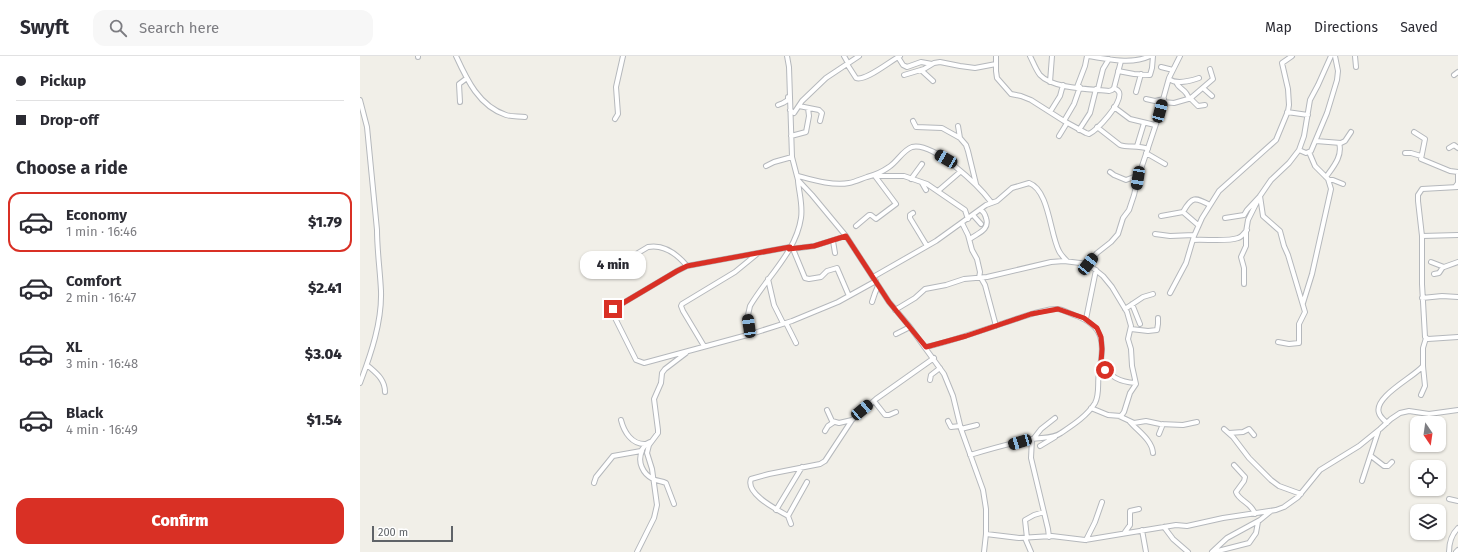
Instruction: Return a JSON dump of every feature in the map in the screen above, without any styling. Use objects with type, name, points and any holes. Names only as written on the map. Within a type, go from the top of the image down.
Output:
[{"type":"street","points":[[456,56],[467,78],[482,101],[506,115],[525,118]]},
{"type":"street","points":[[614,119],[618,114],[616,87],[623,56]]},
{"type":"street","points":[[751,334],[748,311],[756,296],[791,248],[801,218],[798,178],[792,157],[789,67],[787,56]]},
{"type":"street","points":[[844,56],[856,78],[860,80],[868,77],[899,57],[903,65],[907,67],[921,62],[932,64]]},
{"type":"street","points":[[790,110],[794,113],[802,101],[826,78],[859,56]]},
{"type":"street","points":[[996,56],[997,78],[1012,94],[1024,97],[1079,130],[1089,134],[1110,114],[1119,98],[1119,94],[1114,88]]},
{"type":"street","points":[[1030,56],[1039,74],[1050,82],[1109,91],[1113,90],[1114,88],[1121,61]]},
{"type":"street","points":[[1050,82],[1052,56]]},
{"type":"street","points":[[1059,136],[1074,104],[1088,56],[1121,61],[1152,56],[1151,74],[1147,75],[1118,71]]},
{"type":"street","points":[[1088,264],[1118,234],[1123,218],[1129,210],[1169,79],[1180,56]]},
{"type":"street","points":[[1170,293],[1186,263],[1198,226],[1210,205],[1226,184],[1276,140],[1288,112],[1289,105],[1288,89],[1281,65],[1282,62],[1292,56]]},
{"type":"street","points":[[1244,284],[1244,268],[1241,257],[1246,246],[1246,230],[1248,220],[1260,196],[1271,180],[1299,150],[1304,136],[1310,100],[1331,56]]},
{"type":"street","points":[[1309,152],[1316,141],[1327,113],[1337,80],[1338,71],[1335,56]]},
{"type":"street","points":[[1355,56],[1356,67]]},
{"type":"street","points":[[1079,130],[1090,113],[1103,69],[1109,59]]},
{"type":"street","points":[[904,74],[921,70],[932,64],[940,62],[975,68],[996,64]]},
{"type":"street","points":[[1161,67],[1173,70]]},
{"type":"street","points":[[1146,99],[1155,101],[1163,100],[1174,103],[1190,98],[1213,79],[1210,69]]},
{"type":"street","points":[[921,70],[933,81]]},
{"type":"street","points":[[1136,92],[1142,74]]},
{"type":"street","points":[[460,102],[459,84],[467,78]]},
{"type":"street","points":[[1169,79],[1176,82],[1199,78]]},
{"type":"street","points":[[1176,82],[1178,86],[1186,92],[1198,106],[1205,105]]},
{"type":"street","points":[[1050,112],[1060,96],[1063,85]]},
{"type":"street","points":[[1203,88],[1212,96]]},
{"type":"street","points":[[778,105],[783,104],[788,100],[789,92]]},
{"type":"street","points":[[360,100],[367,127],[377,230],[381,291],[379,320],[367,365],[360,383]]},
{"type":"street","points":[[799,106],[819,110],[821,112],[820,121]]},
{"type":"street","points":[[1114,107],[1130,119],[1156,125]]},
{"type":"street","points":[[791,136],[806,132],[808,108]]},
{"type":"street","points":[[1288,112],[1308,115]]},
{"type":"street","points":[[912,121],[916,127],[942,128],[960,138],[968,150],[976,186]]},
{"type":"street","points":[[1137,146],[1144,123]]},
{"type":"street","points":[[958,126],[960,138]]},
{"type":"street","points":[[1098,127],[1120,145],[1137,146],[1147,151],[1165,164]]},
{"type":"street","points":[[1316,141],[1339,143],[1345,141],[1351,132]]},
{"type":"street","points":[[1414,132],[1425,139],[1421,156]]},
{"type":"street","points":[[1327,178],[1339,156],[1339,143]]},
{"type":"street","points":[[1449,148],[1454,145],[1458,148]]},
{"type":"street","points":[[798,178],[848,183],[873,176],[889,168],[908,149],[916,147],[935,153],[946,159],[976,186],[991,202]]},
{"type":"street","points":[[1299,150],[1306,153],[1309,152]]},
{"type":"street","points":[[1303,304],[1312,274],[1331,189],[1327,178],[1315,166],[1309,152]]},
{"type":"street","points":[[1405,153],[1421,156],[1423,160],[1450,171],[1458,172],[1458,182],[1456,187],[1426,188],[1419,192],[1418,201],[1422,236],[1422,298],[1424,334],[1426,338],[1423,348],[1425,386],[1421,395]]},
{"type":"street","points":[[766,166],[792,157]]},
{"type":"street","points":[[911,179],[922,164]]},
{"type":"street","points":[[938,191],[960,172]]},
{"type":"street","points":[[1110,172],[1126,180],[1139,175]]},
{"type":"street","points":[[873,176],[904,176],[922,183],[938,191],[965,210],[968,219]]},
{"type":"street","points":[[856,226],[869,215],[876,219],[896,204],[873,176]]},
{"type":"street","points":[[798,178],[846,236],[895,310],[926,347],[944,374],[953,396],[960,427],[980,479],[985,499],[986,534],[984,552]]},
{"type":"street","points":[[1327,178],[1343,184]]},
{"type":"street","points":[[922,183],[926,190]]},
{"type":"street","points":[[874,277],[927,246],[991,202],[997,201],[1012,188],[1026,183],[1031,184],[1039,191],[1058,250],[1067,261]]},
{"type":"street","points":[[1225,218],[1243,215],[1260,196]]},
{"type":"street","points":[[1260,196],[1263,216],[1280,231],[1305,312],[1300,324],[1300,343],[1293,345],[1278,342]]},
{"type":"street","points":[[1161,216],[1183,212],[1195,198],[1198,198],[1210,205]]},
{"type":"street","points":[[970,240],[986,229],[987,225],[984,213],[981,210]]},
{"type":"street","points":[[1183,212],[1198,226]]},
{"type":"street","points":[[912,213],[910,218],[927,246]]},
{"type":"street","points":[[974,215],[981,224]]},
{"type":"street","points":[[962,223],[970,240],[980,270],[980,278],[985,285],[996,326]]},
{"type":"street","points":[[1155,234],[1230,240],[1242,236],[1246,230]]},
{"type":"street","points":[[1422,236],[1458,235]]},
{"type":"street","points":[[846,236],[814,246],[791,248],[687,266],[612,311],[633,356],[636,360],[644,363],[751,334],[785,323],[823,308],[876,281]]},
{"type":"street","points":[[833,241],[835,253]]},
{"type":"street","points":[[618,265],[648,247],[659,246],[676,254],[687,266]]},
{"type":"street","points":[[791,248],[805,278],[809,279],[821,277],[827,271],[837,268],[849,296]]},
{"type":"street","points":[[704,346],[683,311],[681,306],[682,304],[735,272],[757,254]]},
{"type":"street","points":[[895,310],[915,298],[925,289],[946,285],[964,279],[980,278],[1051,262],[1067,261],[1088,264],[1096,270],[1112,287],[1130,318],[1131,329],[1128,339],[1136,383],[1130,393],[1124,412],[1119,416]]},
{"type":"street","points":[[1431,262],[1443,267]]},
{"type":"street","points":[[1434,274],[1439,273],[1443,267],[1458,262]]},
{"type":"street","points":[[1086,320],[1096,270]]},
{"type":"street","points":[[768,279],[772,297],[778,313],[796,343]]},
{"type":"street","points":[[872,302],[878,286]]},
{"type":"street","points":[[1125,309],[1143,297],[1153,294]]},
{"type":"street","points":[[1422,298],[1442,296],[1458,297]]},
{"type":"street","points":[[1132,304],[1140,324]]},
{"type":"street","points":[[926,347],[1031,314],[1058,309],[1086,320],[1095,326],[1099,332],[1102,349],[1097,397],[1092,408],[1056,436],[1040,446]]},
{"type":"street","points":[[1131,329],[1148,331],[1157,330],[1158,318]]},
{"type":"street","points":[[896,334],[910,327]]},
{"type":"street","points":[[1426,338],[1458,337]]},
{"type":"street","points":[[621,420],[622,426],[630,437],[638,443],[646,444],[658,434],[654,399],[662,383],[662,373],[688,351]]},
{"type":"street","points":[[791,524],[788,516],[776,510],[756,494],[751,486],[750,480],[765,475],[820,464],[825,461],[852,420],[874,401],[934,358]]},
{"type":"street","points":[[1101,363],[1106,371],[1114,378],[1124,382],[1136,383]]},
{"type":"street","points":[[367,365],[382,378],[385,392]]},
{"type":"street","points":[[1387,422],[1379,413],[1380,402],[1423,366]]},
{"type":"street","points":[[930,380],[931,375],[940,368]]},
{"type":"street","points":[[874,401],[885,415],[896,412]]},
{"type":"street","points":[[1092,408],[1108,414],[1119,416],[1130,422],[1139,430],[1150,445],[1152,453]]},
{"type":"street","points":[[826,410],[830,420],[834,422],[839,423],[852,420]]},
{"type":"street","points":[[986,534],[1026,538],[1049,536],[1086,540],[1125,532],[1176,525],[1187,526],[1223,518],[1271,511],[1284,507],[1301,494],[1320,470],[1347,454],[1378,431],[1395,416],[1404,412],[1415,411],[1428,414],[1458,410]]},
{"type":"street","points":[[1049,536],[1031,458],[1033,438],[1041,429],[1055,418]]},
{"type":"street","points":[[948,421],[951,427],[977,425]]},
{"type":"street","points":[[1130,422],[1134,423],[1146,421],[1163,424],[1187,425],[1197,422]]},
{"type":"street","points":[[825,431],[828,426],[834,422]]},
{"type":"street","points":[[1159,434],[1163,424]]},
{"type":"street","points":[[1229,433],[1243,432],[1249,429],[1254,435]]},
{"type":"street","points":[[1224,430],[1237,441],[1249,458],[1271,480],[1279,486],[1301,494]]},
{"type":"street","points":[[1362,480],[1378,431]]},
{"type":"street","points":[[970,455],[1033,438],[1056,436]]},
{"type":"street","points":[[637,552],[654,518],[657,503],[652,469],[647,456],[650,442]]},
{"type":"street","points":[[646,444],[640,458],[642,468],[647,475],[666,483],[674,504]]},
{"type":"street","points":[[594,483],[596,477],[613,456],[642,451]]},
{"type":"street","points":[[1371,456],[1384,466],[1388,466],[1392,462]]},
{"type":"street","points":[[1234,465],[1245,477],[1244,481],[1236,492],[1249,504],[1255,514]]},
{"type":"street","points":[[776,510],[802,467]]},
{"type":"street","points":[[788,516],[807,482]]},
{"type":"street","points":[[1449,499],[1458,501]]},
{"type":"street","points":[[1086,540],[1095,522],[1102,502]]},
{"type":"street","points":[[1125,532],[1130,524],[1130,511],[1139,509]]},
{"type":"street","points":[[1213,552],[1229,537],[1258,522],[1267,516],[1271,511]]},
{"type":"street","points":[[1031,552],[1026,538],[1025,520],[1044,512]]},
{"type":"street","points":[[1213,552],[1249,543],[1256,533],[1258,522]]},
{"type":"street","points":[[1164,527],[1173,539],[1188,552]]},
{"type":"street","points":[[1448,552],[1451,537],[1458,528]]},
{"type":"street","points":[[1142,530],[1146,552]]},
{"type":"street","points":[[1030,546],[1032,541],[1037,538]]},
{"type":"route","points":[[613,309],[687,266],[790,247],[789,249],[814,246],[846,236],[889,302],[926,347],[966,336],[1031,314],[1058,309],[1084,318],[1097,328],[1101,337],[1101,363],[1105,370]]}]
